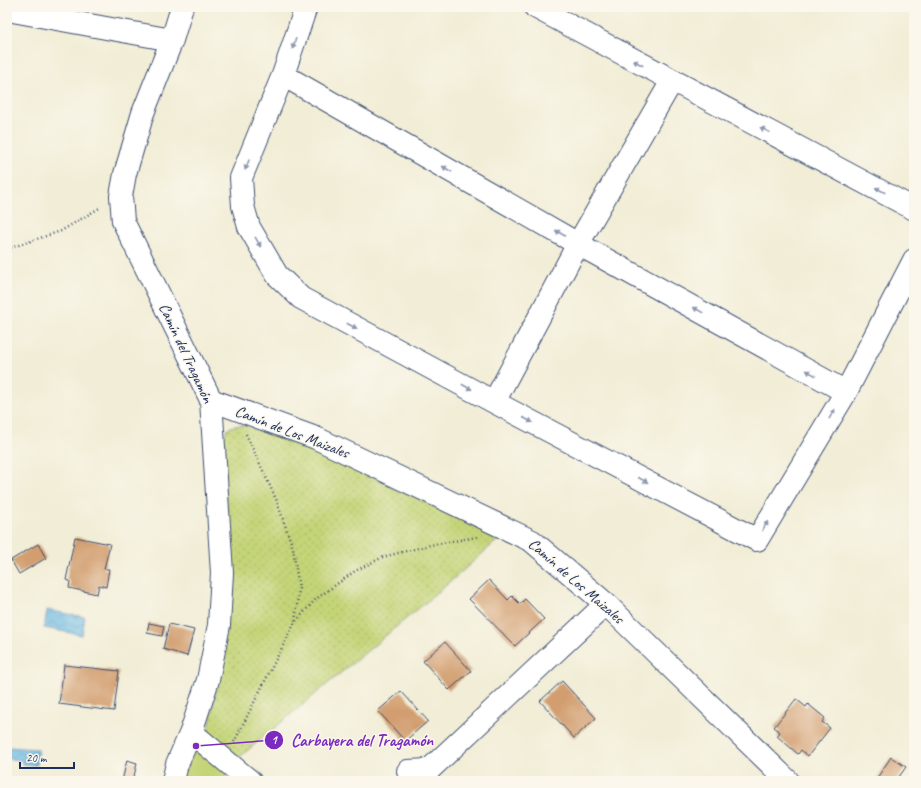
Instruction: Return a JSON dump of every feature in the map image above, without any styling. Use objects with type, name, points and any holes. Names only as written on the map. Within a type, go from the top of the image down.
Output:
[{"type":"street","name":"Camín del Tragamón","points":[[173,781],[208,680],[219,625],[222,573],[211,400],[123,221],[121,196],[125,174],[143,113],[172,40],[182,7]]},
{"type":"street","points":[[306,7],[283,75],[241,178],[243,206],[249,227],[277,275],[301,298],[494,402],[757,540],[846,392],[914,260]]},
{"type":"street","points":[[534,7],[914,209]]},
{"type":"street","points":[[7,10],[172,40]]},
{"type":"street","points":[[283,75],[578,244],[846,392]]},
{"type":"street","points":[[494,402],[578,244],[672,81]]},
{"type":"street","name":"Camín de Los Maizales","points":[[211,400],[235,410],[265,419],[316,438],[532,541],[606,604],[788,781]]},
{"type":"street","points":[[408,772],[429,770],[606,604]]},
{"type":"street","points":[[191,732],[250,781]]},
{"type":"path","points":[[7,249],[61,231],[121,196]]},
{"type":"path","points":[[235,410],[276,499],[293,548],[299,589],[295,622]]},
{"type":"path","points":[[225,761],[295,622],[316,599],[355,571],[383,557],[430,545],[488,535],[502,526]]},
{"type":"green space","points":[[242,425],[320,451],[454,516],[501,537],[443,588],[236,760],[208,733],[217,683],[223,438],[226,431],[230,428]]},
{"type":"green space","points":[[191,732],[250,781],[173,781]]},
{"type":"water","points":[[47,610],[85,617],[82,635],[44,628]]},
{"type":"water","points":[[8,747],[38,749],[37,765],[22,764],[22,760],[7,759]]},
{"type":"building","points":[[75,537],[110,544],[104,569],[109,569],[106,587],[99,585],[97,594],[69,588],[70,581],[66,580]]},
{"type":"building","points":[[38,544],[46,558],[19,574],[11,560]]},
{"type":"building","points":[[489,580],[508,600],[512,596],[520,604],[525,599],[544,619],[515,646],[469,599]]},
{"type":"building","points":[[149,623],[164,626],[162,636],[147,633]]},
{"type":"building","points":[[169,624],[194,630],[187,656],[163,649]]},
{"type":"building","points":[[445,642],[471,671],[449,690],[423,661]]},
{"type":"building","points":[[64,665],[119,671],[114,711],[59,704]]},
{"type":"building","points":[[562,681],[596,718],[574,738],[540,701]]},
{"type":"building","points":[[401,691],[428,721],[405,741],[378,711]]},
{"type":"building","points":[[796,699],[806,707],[808,704],[825,718],[822,722],[830,728],[808,756],[801,750],[798,754],[777,736],[780,732],[774,727]]},
{"type":"building","points":[[891,757],[906,767],[896,781],[875,781]]},
{"type":"building","points":[[127,760],[137,763],[133,781],[122,781]]},
{"type":"place","name":"Carbayera del Tragamón","points":[[196,746]]}]
